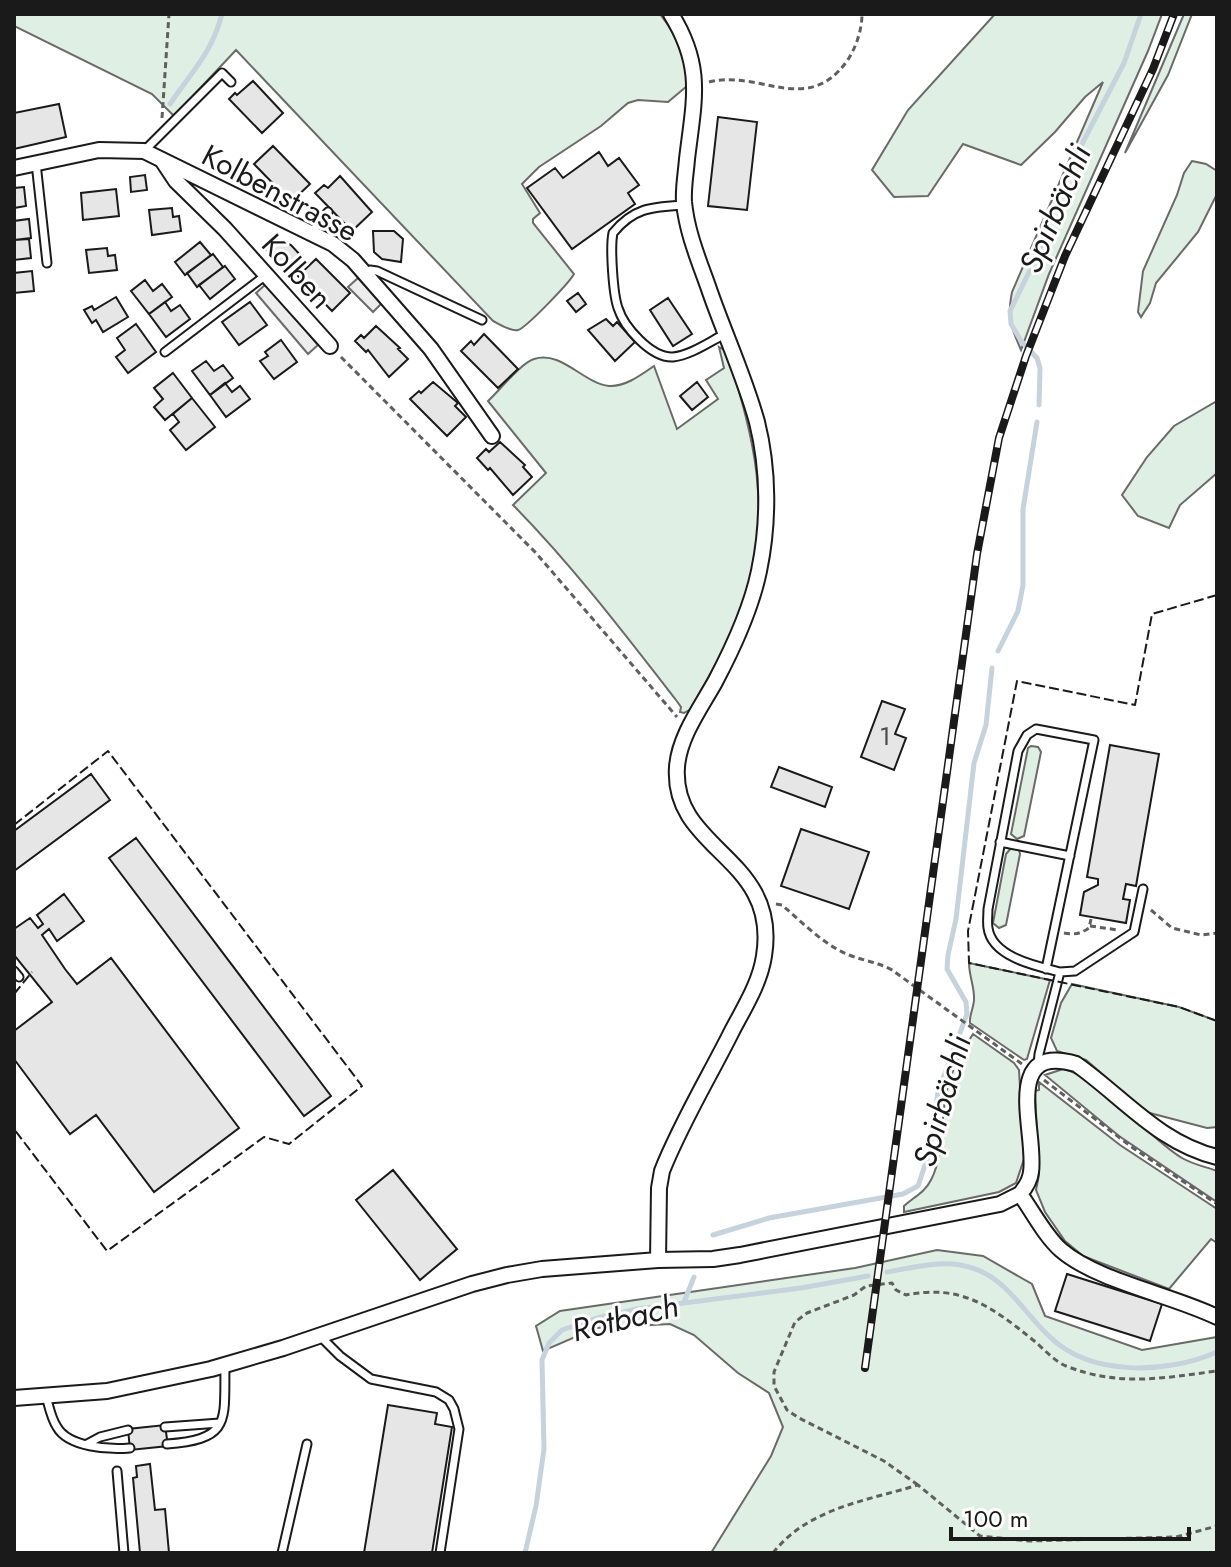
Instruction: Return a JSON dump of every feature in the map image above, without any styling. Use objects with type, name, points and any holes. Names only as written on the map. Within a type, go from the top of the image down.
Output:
[{"type":"street","points":[[658,1260],[662,1171],[752,993],[764,957],[765,932],[762,902],[751,882],[689,819],[677,788],[677,763],[688,730],[742,626],[759,573],[766,524],[766,475],[757,422],[689,232],[684,205],[696,88],[691,56],[671,14]]},
{"type":"street","name":"Kolbenstrasse","points":[[14,168],[99,150],[144,151],[333,244],[365,273],[431,349],[492,436]]},
{"type":"street","name":"Kolben","points":[[162,160],[176,181],[225,229],[330,346]]},
{"type":"street","points":[[14,1398],[107,1391],[225,1365],[507,1275],[542,1269],[713,1259],[1000,1204],[1020,1194],[1031,1176],[1027,1088],[1035,1069],[1063,1060],[1076,1064],[1171,1139],[1202,1154],[1217,1157]]},
{"type":"street","points":[[1020,1194],[1060,1249],[1088,1268],[1191,1304],[1217,1317]]},
{"type":"lane","points":[[144,151],[222,73],[231,82]]},
{"type":"lane","points":[[36,163],[47,263]]},
{"type":"lane","points":[[684,205],[638,211],[623,221],[613,233],[617,306],[624,321],[663,356],[673,357],[689,352],[725,334]]},
{"type":"lane","points":[[311,233],[328,212]]},
{"type":"lane","points":[[365,273],[377,271],[482,320]]},
{"type":"lane","points":[[165,352],[266,275]]},
{"type":"lane","points":[[1046,969],[1094,740],[1036,729],[1027,735],[1018,751],[988,909],[987,930],[998,947],[1030,965],[1046,969],[1060,972],[1075,971],[1134,932],[1143,889]]},
{"type":"lane","points":[[1000,842],[1070,856]]},
{"type":"lane","points":[[1035,1069],[1060,972]]},
{"type":"lane","points":[[320,1336],[371,1379],[436,1392],[449,1400],[454,1409],[459,1429],[440,1553]]},
{"type":"lane","points":[[167,1444],[200,1441],[212,1434],[225,1412],[225,1365]]},
{"type":"lane","points":[[46,1396],[57,1427],[68,1440],[130,1448]]},
{"type":"lane","points":[[165,1427],[220,1423]]},
{"type":"lane","points":[[87,1444],[100,1437],[128,1430]]},
{"type":"lane","points":[[282,1553],[307,1444]]},
{"type":"lane","points":[[117,1471],[124,1553]]},
{"type":"path","points":[[164,131],[162,116],[169,14]]},
{"type":"path","points":[[696,88],[726,78],[781,89],[814,87],[830,78],[851,54],[862,25],[862,14]]},
{"type":"path","points":[[330,346],[536,553],[688,730]]},
{"type":"path","points":[[762,902],[782,905],[828,944],[849,955],[880,963],[1035,1069],[1133,1148],[1217,1204]]},
{"type":"path","points":[[1139,908],[1153,911],[1172,928],[1201,935],[1217,933]]},
{"type":"path","points":[[1090,926],[1091,919]]},
{"type":"path","points":[[1054,931],[1074,935],[1090,926],[1111,929]]},
{"type":"path","points":[[1217,1371],[1141,1381],[1113,1379],[1064,1365],[1004,1317],[972,1299],[932,1290],[906,1295],[896,1290],[892,1283],[866,1286],[854,1295],[807,1313],[795,1322],[774,1372],[774,1386],[787,1410],[884,1461],[980,1536],[1029,1541],[1176,1537],[1217,1526]]},
{"type":"path","points":[[773,1553],[792,1531],[816,1516],[918,1485]]},
{"type":"green space","points":[[14,14],[660,14],[680,48],[687,86],[668,102],[638,100],[628,103],[601,126],[539,167],[522,184],[540,213],[533,223],[574,274],[538,314],[515,330],[493,321],[236,50],[174,116],[152,94],[14,26]]},
{"type":"green space","points":[[995,14],[1162,14],[1049,274],[1021,350],[1010,321],[1012,292],[1103,82],[1021,165],[963,144],[928,196],[894,197],[872,170],[908,110]]},
{"type":"green space","points":[[1184,14],[1192,14],[1168,75],[1125,153]]},
{"type":"green space","points":[[1192,161],[1206,164],[1217,171],[1217,194],[1198,232],[1156,283],[1150,303],[1141,317],[1138,312],[1143,271],[1184,173]]},
{"type":"green space","points":[[719,347],[726,351],[752,443],[759,505],[758,536],[745,598],[734,627],[691,709],[684,713],[680,712],[681,707],[676,700],[597,600],[513,505],[546,473],[488,401],[517,371],[534,359],[553,359],[599,384],[609,386],[627,382],[654,366],[677,429],[718,399],[706,380],[724,368]]},
{"type":"green space","points":[[1217,401],[1217,473],[1180,505],[1169,528],[1138,516],[1122,495],[1147,457],[1174,426]]},
{"type":"green space","points":[[1038,747],[1041,752],[1024,836],[1017,839],[1011,834],[1028,748]]},
{"type":"green space","points":[[1012,847],[1020,854],[1006,925],[999,928],[993,923],[1006,854]]},
{"type":"green space","points":[[969,963],[1050,980],[1027,1059],[1024,1060],[970,1023],[974,993]]},
{"type":"green space","points":[[1072,984],[1179,1007],[1217,1021],[1217,1127],[1207,1128],[1146,1112],[1086,1060],[1057,1051],[1051,1038],[1061,1003]]},
{"type":"green space","points":[[973,1034],[1014,1063],[1019,1070],[1024,1159],[1016,1183],[999,1192],[904,1212],[904,1206],[926,1188],[936,1169],[950,1079]]},
{"type":"green space","points":[[1063,1069],[1092,1083],[1182,1158],[1217,1171],[1217,1202],[1119,1136],[1045,1075]]},
{"type":"green space","points":[[1039,1082],[1120,1145],[1217,1209],[1217,1243],[1211,1239],[1169,1289],[1083,1256],[1065,1241],[1045,1212],[1036,1190],[1039,1175],[1035,1091],[1039,1090]]},
{"type":"green space","points":[[937,1250],[983,1256],[1032,1284],[1045,1316],[1142,1350],[1217,1337],[1217,1553],[711,1553],[771,1456],[783,1427],[769,1393],[738,1373],[694,1335],[670,1324],[596,1328],[543,1351],[536,1326],[560,1311],[855,1268]]},
{"type":"shaded area","points":[[358,278],[382,303],[373,312],[348,287]]},
{"type":"shaded area","points":[[266,284],[318,345],[308,354],[256,293]]},
{"type":"building","points":[[253,81],[283,113],[262,133],[229,99]]},
{"type":"building","points":[[59,104],[66,137],[14,149],[14,113]]},
{"type":"building","points":[[718,117],[757,122],[747,210],[708,206]]},
{"type":"building","points":[[273,146],[310,184],[291,202],[254,164]]},
{"type":"building","points":[[599,152],[608,166],[619,158],[639,185],[628,193],[635,204],[572,249],[527,188],[555,168],[563,178]]},
{"type":"building","points":[[145,175],[147,190],[131,192],[130,177]]},
{"type":"building","points":[[340,176],[372,212],[352,231],[315,193],[324,185],[328,188]]},
{"type":"building","points":[[24,187],[26,206],[14,208],[14,188]]},
{"type":"building","points":[[116,189],[119,216],[83,220],[81,193]]},
{"type":"building","points":[[172,208],[173,217],[179,216],[181,231],[152,235],[149,210]]},
{"type":"building","points":[[29,219],[31,238],[14,240],[14,221]]},
{"type":"building","points":[[373,231],[394,231],[403,239],[401,262],[382,259],[374,252]]},
{"type":"building","points":[[276,238],[291,245],[303,258],[288,272],[265,248]]},
{"type":"building","points":[[29,239],[31,258],[14,260],[14,240]]},
{"type":"building","points":[[200,242],[211,255],[185,275],[175,262]]},
{"type":"building","points":[[107,248],[108,256],[115,255],[117,270],[89,273],[86,250]]},
{"type":"building","points":[[213,254],[223,267],[197,287],[187,273]]},
{"type":"building","points":[[316,259],[350,293],[332,311],[298,276]]},
{"type":"building","points":[[225,266],[235,279],[210,299],[199,285]]},
{"type":"building","points":[[32,271],[34,291],[14,293],[14,273]]},
{"type":"building","points":[[145,280],[153,291],[162,284],[172,297],[149,314],[131,291]]},
{"type":"building","points":[[578,293],[586,304],[576,312],[567,301]]},
{"type":"building","points":[[116,297],[128,317],[103,332],[96,320],[92,323],[84,310],[92,306],[94,310]]},
{"type":"building","points":[[668,298],[692,334],[673,346],[650,310]]},
{"type":"building","points":[[165,302],[171,311],[180,305],[190,319],[166,337],[149,314]]},
{"type":"building","points":[[250,302],[267,325],[239,345],[222,322]]},
{"type":"building","points":[[606,319],[613,326],[617,322],[635,342],[615,361],[588,330]]},
{"type":"building","points":[[136,324],[156,352],[128,373],[116,357],[125,350],[117,338]]},
{"type":"building","points":[[376,326],[408,359],[389,377],[368,350],[366,352],[355,341],[361,335],[364,338]]},
{"type":"building","points":[[484,334],[518,369],[498,388],[461,351],[471,341],[474,345]]},
{"type":"building","points":[[281,340],[297,362],[274,379],[260,361],[268,356],[265,352]]},
{"type":"building","points":[[206,361],[214,371],[223,365],[233,378],[210,395],[192,371]]},
{"type":"building","points":[[173,373],[192,398],[165,420],[154,407],[163,399],[154,388]]},
{"type":"building","points":[[433,382],[458,403],[455,406],[466,417],[447,436],[410,399]]},
{"type":"building","points":[[697,382],[708,397],[692,410],[680,396]]},
{"type":"building","points":[[225,383],[232,392],[240,386],[250,399],[226,417],[210,395]]},
{"type":"building","points":[[192,398],[215,427],[186,450],[170,430],[179,422],[173,414]]},
{"type":"building","points":[[500,442],[525,465],[523,467],[532,477],[513,495],[477,458]]},
{"type":"building","points":[[882,701],[905,709],[895,734],[906,738],[894,770],[861,757]]},
{"type":"building","points":[[1110,745],[1159,754],[1136,886],[1126,884],[1123,899],[1130,900],[1126,923],[1080,915],[1084,892],[1098,885],[1098,879],[1087,877]]},
{"type":"building","points":[[779,767],[832,787],[825,807],[771,787]]},
{"type":"building","points":[[91,774],[110,800],[14,871],[14,831]]},
{"type":"building","points":[[801,829],[869,852],[849,909],[781,886]]},
{"type":"building","points":[[136,838],[331,1096],[304,1116],[109,858]]},
{"type":"building","points":[[64,894],[84,921],[57,941],[49,929],[42,935],[65,969],[77,984],[111,958],[239,1128],[154,1192],[96,1115],[70,1134],[14,1059],[14,1031],[52,1002],[14,955],[14,929],[30,918],[38,928],[43,924],[37,915]]},
{"type":"building","points":[[393,1170],[457,1249],[420,1280],[356,1200]]},
{"type":"building","points":[[1067,1274],[1162,1304],[1150,1341],[1055,1311]]},
{"type":"building","points":[[388,1405],[437,1413],[435,1424],[452,1427],[432,1553],[364,1553]]},
{"type":"building","points":[[165,1425],[168,1446],[130,1450],[128,1429]]},
{"type":"building","points":[[150,1464],[155,1510],[165,1509],[169,1553],[140,1553],[133,1478],[137,1477],[136,1466]]},
{"type":"waterway","points":[[170,104],[207,52],[222,14]]},
{"type":"waterway","name":"Spirbächli","points":[[1039,405],[1040,368],[1037,358],[1011,324],[1010,311],[1036,258],[1084,140],[1124,63],[1141,14]]},
{"type":"waterway","name":"Spirbächli","points":[[998,651],[1018,611],[1023,585],[1023,509],[1037,422]]},
{"type":"waterway","name":"Spirbächli","points":[[713,1235],[769,1218],[903,1194],[918,1186],[929,1153],[938,1092],[967,1014],[966,1002],[947,969],[948,955],[956,919],[974,763],[986,725],[992,668]]},
{"type":"waterway","name":"Rotbach","points":[[887,1272],[942,1264],[975,1269],[1000,1283],[1049,1336],[1066,1349],[1107,1365],[1130,1368],[1175,1365],[1217,1352]]},
{"type":"waterway","name":"Rotbach","points":[[525,1553],[544,1449],[542,1360],[549,1343],[562,1330],[637,1309],[801,1288],[868,1276]]},
{"type":"waterway","points":[[684,1302],[694,1277]]},
{"type":"railway","points":[[865,1368],[977,554],[999,438],[1026,356],[1065,256],[1153,69],[1174,14]]},
{"type":"fence","points":[[1217,595],[1152,614],[1135,705],[1017,681],[968,931],[969,963],[1179,1007],[1217,1021]]},
{"type":"fence","points":[[14,825],[108,751],[362,1086],[289,1144],[264,1137],[107,1251],[14,1129]]},
{"type":"fence","points":[[14,994],[32,972]]}]
